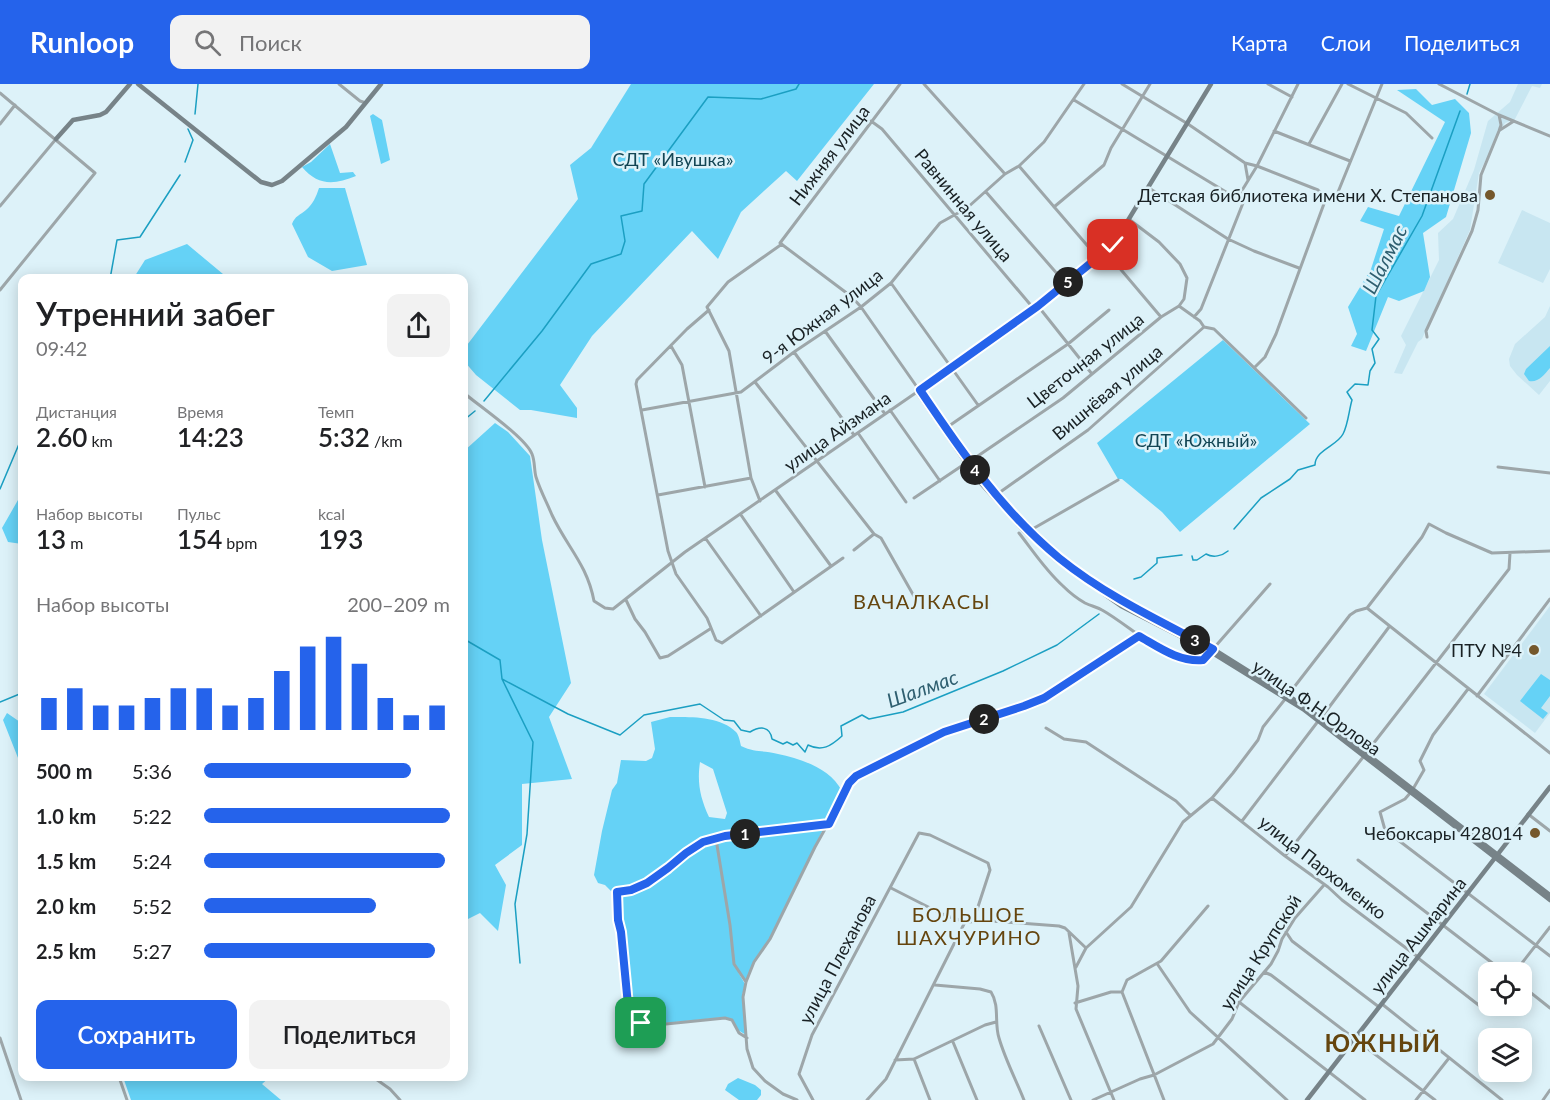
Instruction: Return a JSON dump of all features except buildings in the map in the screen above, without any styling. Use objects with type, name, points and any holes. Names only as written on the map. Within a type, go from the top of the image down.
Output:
[{"type":"street","points":[[0,206],[73,120],[106,112],[129,84]]},
{"type":"street","points":[[138,84],[248,172],[272,185],[282,181],[331,141],[346,127],[381,84]]},
{"type":"street","points":[[339,84],[366,104]]},
{"type":"street","name":"Нижняя улица","points":[[642,410],[637,380],[708,309],[728,282],[781,243],[900,84]]},
{"type":"street","points":[[924,84],[1005,174]]},
{"type":"street","name":"9-я Южная улица","points":[[642,410],[736,393],[861,307],[891,283],[937,226],[955,216],[1005,174],[1019,166],[1049,136],[1084,84]]},
{"type":"street","points":[[1122,84],[1188,124],[1245,163],[1318,190],[1322,194],[1324,201],[1269,350],[1255,367]]},
{"type":"street","points":[[1054,207],[1104,165],[1111,148],[1150,84]]},
{"type":"street","name":"улица Айзмана","points":[[626,600],[672,562],[1036,308],[1106,252],[1130,220],[1211,84]]},
{"type":"street","points":[[1268,84],[1292,97]]},
{"type":"street","points":[[1074,99],[1231,195],[1238,196],[1257,166],[1298,84]]},
{"type":"street","points":[[1309,144],[1342,84]]},
{"type":"street","points":[[1348,84],[1406,113],[1432,138]]},
{"type":"street","points":[[1324,201],[1334,199],[1336,196],[1382,84]]},
{"type":"street","points":[[1439,84],[1550,136]]},
{"type":"street","points":[[0,93],[95,173],[0,290]]},
{"type":"street","points":[[0,124],[15,105]]},
{"type":"street","points":[[1427,337],[1426,331],[1472,231],[1478,210],[1481,175],[1501,125],[1499,114]]},
{"type":"street","name":"Равнинная улица","points":[[871,121],[882,129],[1092,374]]},
{"type":"street","points":[[1499,131],[1515,121]]},
{"type":"street","points":[[1274,131],[1350,161]]},
{"type":"street","points":[[1245,163],[1248,180]]},
{"type":"street","points":[[1019,166],[1098,258]]},
{"type":"street","points":[[1149,188],[1228,239],[1299,268]]},
{"type":"street","points":[[986,192],[1066,284]]},
{"type":"street","points":[[1194,316],[1201,309],[1243,203],[1241,192]]},
{"type":"street","points":[[1130,220],[1159,242],[1185,272],[1187,286],[1184,299],[1179,306],[1194,316],[1204,327],[1214,329],[1306,418]]},
{"type":"street","points":[[781,243],[852,297],[918,389]]},
{"type":"street","points":[[1106,252],[1161,317]]},
{"type":"street","points":[[891,283],[978,405]]},
{"type":"street","name":"Цветочная улица","points":[[914,498],[1063,398],[1161,317],[1179,306]]},
{"type":"street","points":[[708,309],[727,345],[751,478],[760,501]]},
{"type":"street","points":[[946,428],[1068,344],[1109,310]]},
{"type":"street","name":"Вишнёвая улица","points":[[996,495],[1088,430],[1204,327]]},
{"type":"street","points":[[825,332],[885,414]]},
{"type":"street","points":[[671,346],[682,365],[705,487]]},
{"type":"street","points":[[794,352],[906,502]]},
{"type":"street","points":[[755,382],[874,534],[884,542],[915,598]]},
{"type":"street","name":"улица Ф.Н.Орлова","points":[[918,389],[946,428],[967,463],[1025,531]]},
{"type":"street","name":"улица Ф.Н.Орлова","points":[[918,389],[993,498],[1025,531],[1100,588],[1134,609],[1212,650],[1320,719],[1550,897]]},
{"type":"street","points":[[468,396],[510,429],[532,453],[536,476],[560,531],[583,565],[591,585],[594,601],[605,608],[613,609],[626,600],[635,619],[660,658],[668,656],[710,629]]},
{"type":"street","points":[[642,410],[668,551],[676,574],[707,618],[710,629],[719,643],[725,642],[843,558]]},
{"type":"street","points":[[890,410],[940,481]]},
{"type":"street","points":[[1498,467],[1550,473]]},
{"type":"street","points":[[657,495],[751,478]]},
{"type":"street","points":[[1118,480],[1025,531],[1045,567],[1065,588],[1087,604],[1103,610],[1162,650],[1183,659],[1203,660],[1270,584]]},
{"type":"street","points":[[776,491],[831,566]]},
{"type":"street","points":[[741,514],[794,592]]},
{"type":"street","points":[[1076,967],[1086,948],[1131,907],[1176,833],[1190,815],[1212,798],[1258,740],[1263,727],[1322,649],[1350,615],[1367,608],[1422,537],[1429,524],[1482,549],[1496,553],[1550,551]]},
{"type":"street","points":[[854,550],[874,534]]},
{"type":"street","points":[[706,538],[761,616]]},
{"type":"street","points":[[1285,856],[1509,568],[1510,552]]},
{"type":"street","points":[[1477,696],[1550,600]]},
{"type":"street","points":[[1367,608],[1550,753]]},
{"type":"street","points":[[1242,821],[1389,627]]},
{"type":"street","points":[[797,1100],[783,1094],[757,1074],[750,1062],[742,997],[754,962],[770,939],[849,783],[856,776],[944,732],[1044,698],[1139,636]]},
{"type":"street","points":[[1468,688],[1433,735],[1420,761],[1424,770],[1412,791],[1405,799],[1380,812],[1385,830],[1550,956]]},
{"type":"street","points":[[1046,728],[1064,739],[1086,742],[1176,801],[1190,815]]},
{"type":"street","name":"улица Ашмарина","points":[[1307,1100],[1550,787]]},
{"type":"street","name":"улица Пархоменко","points":[[1212,798],[1478,1004]]},
{"type":"street","points":[[1528,814],[1550,831]]},
{"type":"street","points":[[747,1038],[739,1033],[732,1020],[725,1018],[656,1025],[641,1023],[631,1012],[626,986],[617,892],[636,889],[696,846],[716,838],[829,824]]},
{"type":"street","name":"улица Плеханова","points":[[813,1100],[799,1074],[803,1056],[919,833],[930,835],[988,863],[990,870],[973,922]]},
{"type":"street","points":[[716,838],[734,964],[746,982]]},
{"type":"street","points":[[1358,860],[1491,962]]},
{"type":"street","name":"улица Крупской","points":[[1093,1100],[1140,1078],[1154,1075],[1213,1044],[1232,1019],[1239,1002],[1278,951],[1282,939],[1295,918],[1324,885]]},
{"type":"street","points":[[891,888],[942,914],[965,922],[1053,925],[1069,931],[1086,948]]},
{"type":"street","points":[[1164,1100],[1122,992],[1127,980],[1158,964],[1208,906]]},
{"type":"street","points":[[867,1100],[881,1085],[896,1060],[965,922]]},
{"type":"street","points":[[1523,962],[1550,927]]},
{"type":"street","points":[[1069,931],[1078,986],[1076,1010],[1114,1100]]},
{"type":"street","points":[[1286,932],[1292,941],[1380,1005],[1502,1100]]},
{"type":"street","points":[[1158,964],[1185,1007],[1287,1100]]},
{"type":"street","points":[[1264,972],[1435,1100]]},
{"type":"street","points":[[935,985],[991,992],[995,1000],[998,1037],[1024,1100]]},
{"type":"street","points":[[1075,1003],[1111,992],[1122,992]]},
{"type":"street","points":[[1532,994],[1550,1008]]},
{"type":"street","points":[[1239,1002],[1365,1100]]},
{"type":"street","points":[[896,1060],[914,1059],[953,1042],[975,1029],[996,1022]]},
{"type":"street","points":[[1040,1026],[1071,1100]]},
{"type":"street","points":[[0,1038],[21,1100]]},
{"type":"street","points":[[953,1042],[977,1100]]},
{"type":"street","points":[[1416,1100],[1449,1058]]},
{"type":"street","points":[[914,1059],[930,1100]]},
{"type":"street","points":[[120,1081],[127,1100]]},
{"type":"street","points":[[379,1081],[400,1100]]},
{"type":"street","points":[[1543,1100],[1550,1090]]},
{"type":"shaded area","points":[[1518,84],[1542,84],[1540,88],[1532,86],[1515,119],[1505,123],[1479,173],[1470,230],[1422,339],[1418,342],[1402,374],[1394,373],[1406,345],[1401,336],[1439,260],[1438,233],[1453,219],[1474,170],[1488,121],[1510,102]]},
{"type":"shaded area","points":[[1522,210],[1550,223],[1550,269],[1543,283],[1498,263]]},
{"type":"shaded area","points":[[1550,306],[1550,381],[1539,395],[1517,375],[1510,366],[1509,359],[1515,344],[1545,317]]},
{"type":"shaded area","name":"ПТУ №4","points":[[1550,606],[1550,713],[1535,733],[1484,694]]},
{"type":"green space","name":"СДТ «Ивушка»","points":[[631,84],[874,84],[797,181],[786,171],[741,212],[718,259],[692,231],[592,336],[560,385],[577,408],[577,418],[520,410],[476,375],[468,366],[468,344],[578,199],[570,165],[591,148]]},
{"type":"green space","points":[[1416,89],[1432,105],[1455,99],[1469,113],[1471,133],[1446,217],[1423,233],[1430,277],[1424,291],[1399,301],[1388,297],[1366,351],[1351,346],[1357,334],[1348,307],[1371,269],[1384,229],[1360,221],[1368,207],[1399,216],[1445,122],[1397,90]]},
{"type":"green space","points":[[373,114],[382,120],[390,160],[381,164],[370,116]]},
{"type":"green space","points":[[330,144],[340,173],[353,172],[356,176],[341,181],[320,181],[302,167],[311,162]]},
{"type":"green space","points":[[319,188],[345,188],[367,265],[332,271],[308,257],[292,224],[296,217],[311,205]]},
{"type":"green space","points":[[187,244],[223,274],[136,274],[145,260]]},
{"type":"green space","name":"СДТ «Южный»","points":[[1223,340],[1310,424],[1180,532],[1162,512],[1122,479],[1118,479],[1097,443]]},
{"type":"green space","points":[[1550,346],[1550,368],[1538,380],[1529,381],[1524,374],[1526,369]]},
{"type":"green space","points":[[495,423],[508,432],[530,456],[542,540],[571,683],[549,717],[572,779],[522,784],[522,845],[495,865],[506,885],[498,931],[480,913],[468,919],[468,447]]},
{"type":"green space","points":[[18,500],[18,543],[8,542],[2,528]]},
{"type":"green space","points":[[1541,674],[1550,680],[1550,696],[1541,708],[1548,713],[1543,719],[1520,701]]},
{"type":"green space","points":[[7,713],[18,721],[18,758],[3,720]]},
{"type":"green space","points":[[670,717],[714,720],[736,732],[741,746],[787,756],[814,766],[830,776],[842,791],[769,939],[754,962],[746,982],[738,972],[745,984],[742,996],[746,1035],[738,1030],[733,1020],[726,1017],[646,1024],[638,1021],[629,1004],[617,892],[612,892],[605,885],[598,883],[594,875],[602,831],[612,790],[617,783],[621,760],[646,761],[652,758],[655,749],[651,722]],"holes":[[[700,762],[713,769],[727,813],[725,819],[709,817],[701,796]]]},
{"type":"green space","points":[[738,1078],[761,1090],[761,1095],[757,1100],[739,1100],[725,1090],[728,1084]]},
{"type":"green space","points":[[124,1081],[265,1081],[262,1084],[281,1100],[131,1100]]},
{"type":"waterway","points":[[195,114],[198,84]]},
{"type":"waterway","points":[[484,401],[542,331],[591,264],[621,254],[625,241],[621,216],[642,211],[644,184],[708,97],[761,99],[796,89],[799,84]]},
{"type":"waterway","name":"Шалмас","points":[[1467,94],[1470,84]]},
{"type":"waterway","name":"Шалмас","points":[[1234,529],[1261,498],[1290,479],[1298,470],[1315,465],[1322,452],[1343,434],[1352,400],[1347,392],[1355,384],[1368,385],[1370,371],[1375,363],[1372,349],[1379,339],[1372,330],[1376,296],[1422,216],[1460,111]]},
{"type":"waterway","points":[[185,162],[193,140],[188,129]]},
{"type":"waterway","points":[[111,274],[117,240],[140,237],[180,175]]},
{"type":"waterway","points":[[468,417],[475,411]]},
{"type":"waterway","points":[[0,489],[18,446]]},
{"type":"waterway","name":"Шалмас","points":[[1192,556],[1193,560],[1197,560],[1206,554],[1217,556],[1228,551]]},
{"type":"waterway","name":"Шалмас","points":[[1134,579],[1141,577],[1157,563],[1157,558],[1182,555]]},
{"type":"waterway","name":"Шалмас","points":[[468,641],[500,660],[502,679],[568,714],[620,735],[644,715],[700,704],[724,720],[734,721],[741,730],[750,732],[767,729],[772,739],[783,744],[797,743],[805,752],[808,745],[822,748],[834,743],[842,736],[841,726],[862,715],[869,719],[903,712],[1003,671],[1057,645],[1099,614]]},
{"type":"waterway","points":[[502,679],[533,742],[527,834],[515,904],[520,963]]},
{"type":"waterway","points":[[0,702],[18,695]]},
{"type":"place","name":"Детская библиотека имени Х. Степанова","points":[[1490,195]]},
{"type":"place","name":"ПТУ №4","points":[[1534,650]]},
{"type":"place","name":"Чебоксары 428014","points":[[1535,833]]},
{"type":"district","name":"ВАЧАЛКАСЫ","points":[[922,601]]},
{"type":"district","name":"БОЛЬШОЕ ШАХЧУРИНО","points":[[969,926]]},
{"type":"district","name":"ЮЖНЫЙ","points":[[1383,1042]]},
{"type":"route","points":[[641,1023],[628,1005],[617,892],[636,889],[639,885],[647,883],[703,842],[725,836],[829,824],[849,783],[856,776],[944,732],[1044,698],[1139,636],[1183,659],[1203,660],[1213,649],[1134,609],[1100,588],[1046,547],[984,482],[920,390],[1038,306],[1113,245]]}]
